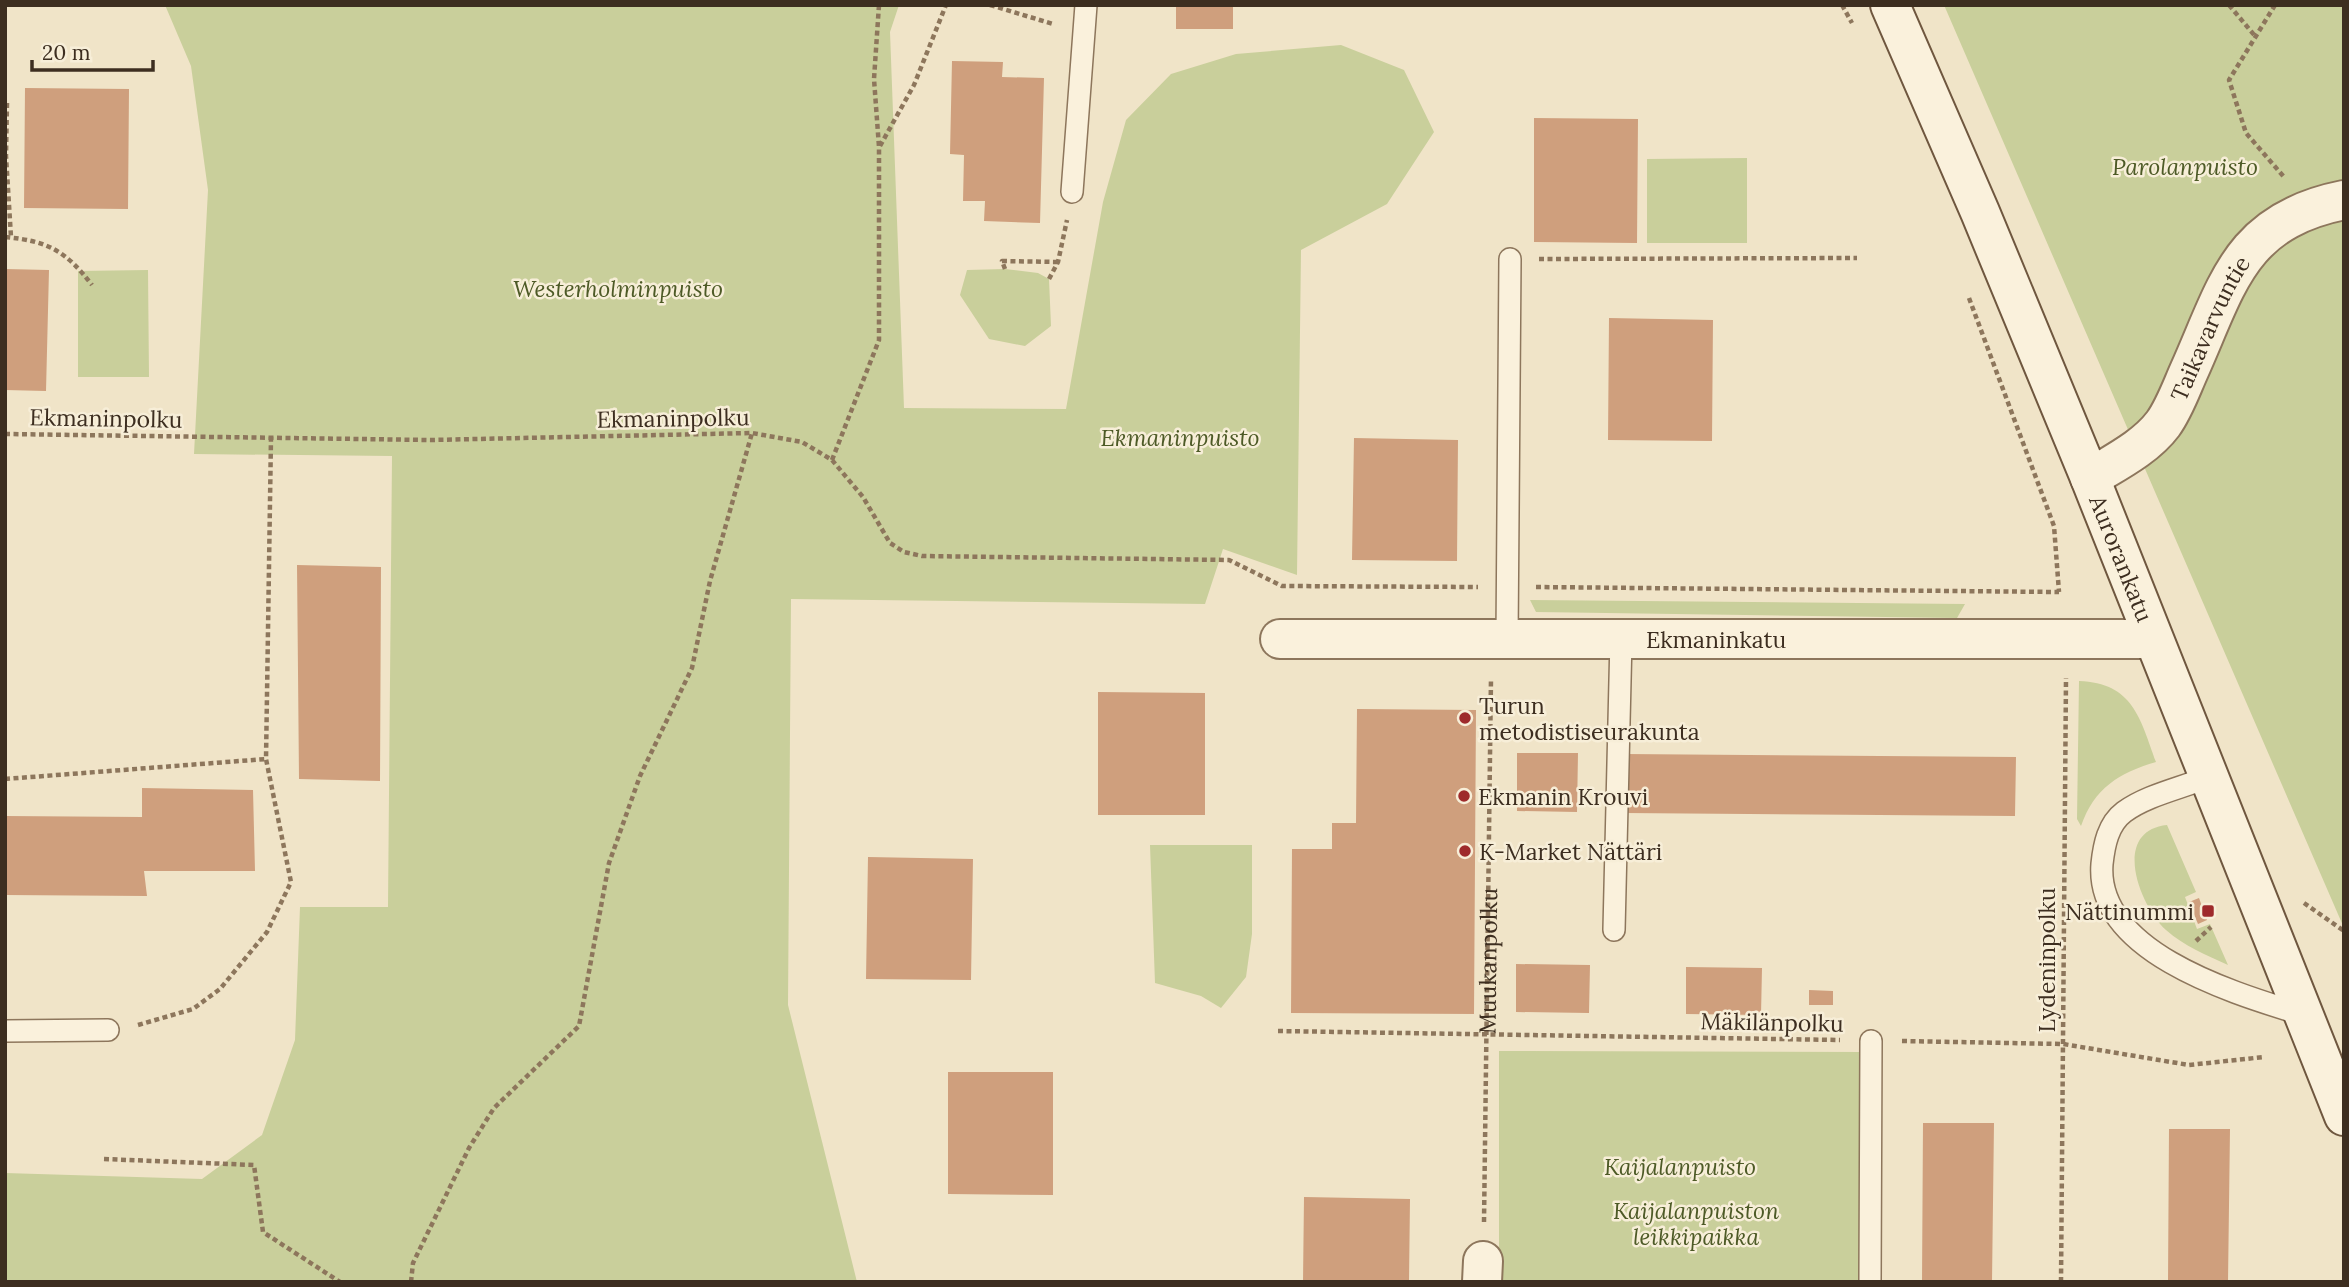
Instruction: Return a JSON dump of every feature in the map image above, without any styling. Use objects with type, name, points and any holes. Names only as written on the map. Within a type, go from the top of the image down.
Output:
[{"type":"street","name":"Aurorankatu","points":[[1890,5],[1980,212],[2090,478],[2301,1014],[2344,1116]]},
{"type":"street","name":"Taikavarvuntie","points":[[2090,478],[2136,449],[2162,425],[2228,284],[2247,251],[2273,225],[2327,203]]},
{"type":"street","name":"Ekmaninkatu","points":[[1280,639],[2153,639]]},
{"type":"lane","points":[[1072,192],[1086,5]]},
{"type":"lane","points":[[1499,639],[1507,587],[1510,259]]},
{"type":"lane","points":[[1614,930],[1621,639]]},
{"type":"lane","points":[[2208,777],[2131,808],[2115,822],[2106,841],[2102,871],[2110,904],[2130,931],[2173,963],[2233,992],[2301,1014]]},
{"type":"lane","points":[[5,1031],[107,1030]]},
{"type":"lane","points":[[1870,1282],[1871,1041]]},
{"type":"path","points":[[832,460],[879,340],[879,147],[874,79],[879,5]]},
{"type":"path","points":[[879,147],[914,85],[946,5]]},
{"type":"path","points":[[990,5],[1084,33]]},
{"type":"path","points":[[1842,5],[1854,28]]},
{"type":"path","points":[[2229,5],[2255,36]]},
{"type":"path","points":[[2275,5],[2229,80],[2246,133],[2327,203]]},
{"type":"path","points":[[7,103],[8,237],[50,246],[72,259],[92,285]]},
{"type":"path","points":[[1049,279],[1058,262],[1072,192]]},
{"type":"path","points":[[1510,259],[1857,258]]},
{"type":"path","points":[[1005,269],[1002,261],[1058,262]]},
{"type":"path","name":"Lydeninpolku","points":[[1964,286],[2054,526],[2066,673],[2061,1282]]},
{"type":"path","points":[[411,1282],[413,1262],[469,1148],[494,1108],[579,1026],[609,863],[640,776],[692,668],[710,581],[752,433]]},
{"type":"path","name":"Ekmaninpolku","points":[[5,434],[430,439],[752,433],[802,442],[832,460],[863,497],[883,535],[904,552],[950,557],[1229,560],[1282,586],[1507,587]]},
{"type":"path","points":[[107,1030],[134,1026],[193,1009],[219,989],[267,932],[291,882],[267,759],[271,437]]},
{"type":"path","points":[[1507,587],[2059,592]]},
{"type":"path","name":"Muukanpolku","points":[[1483,1271],[1499,639]]},
{"type":"path","points":[[5,779],[267,759]]},
{"type":"path","points":[[2304,903],[2344,931]]},
{"type":"path","name":"Mäkilänpolku","points":[[1278,1031],[2063,1044],[2189,1065],[2264,1057]]},
{"type":"path","points":[[104,1159],[254,1165],[263,1232],[340,1282]]},
{"type":"green space","name":"Westerholminpuisto","points":[[165,5],[899,5],[890,32],[904,408],[1066,409],[1103,202],[1126,120],[1171,74],[1236,54],[1341,45],[1404,70],[1434,132],[1387,204],[1301,250],[1297,575],[1223,549],[1205,604],[791,599],[788,1005],[857,1282],[5,1282],[5,1173],[202,1179],[262,1135],[295,1040],[300,907],[388,907],[392,456],[194,454],[208,190],[191,66]]},
{"type":"green space","name":"Parolanpuisto","points":[[1944,5],[2344,5],[2344,928]]},
{"type":"green space","points":[[1747,158],[1747,243],[1647,243],[1647,159]]},
{"type":"green space","points":[[1005,269],[1038,273],[1049,279],[1051,326],[1025,346],[989,339],[960,295],[967,270]]},
{"type":"green space","points":[[148,270],[149,377],[78,377],[78,271]]},
{"type":"green space","points":[[1530,600],[1965,604],[1957,618],[1536,612]]},
{"type":"green space","points":[[2079,681],[2112,688],[2123,696],[2139,718],[2156,762],[2130,771],[2110,784],[2093,802],[2081,826],[2077,819]]},
{"type":"green space","points":[[2167,825],[2196,892],[2185,897],[2197,929],[2210,924],[2228,965],[2173,936],[2156,919],[2147,904],[2135,870],[2135,854],[2139,840],[2150,830]]},
{"type":"green space","points":[[1150,845],[1252,845],[1252,934],[1246,977],[1221,1008],[1201,996],[1155,983]]},
{"type":"green space","name":"Kaijalanpuisto","points":[[1499,1051],[1862,1052],[1862,1282],[1499,1282]]},
{"type":"building","points":[[1176,5],[1233,5],[1233,29],[1176,29]]},
{"type":"building","points":[[952,61],[1003,62],[1002,77],[1044,78],[1040,223],[984,221],[985,201],[963,201],[964,155],[950,154]]},
{"type":"building","points":[[25,88],[129,89],[128,209],[24,208]]},
{"type":"building","points":[[1534,118],[1638,119],[1637,243],[1534,242]]},
{"type":"building","points":[[5,269],[49,270],[46,391],[5,390]]},
{"type":"building","points":[[1609,318],[1713,320],[1712,441],[1608,440]]},
{"type":"building","points":[[1354,438],[1458,440],[1457,561],[1352,560]]},
{"type":"building","points":[[297,565],[381,567],[380,781],[299,779]]},
{"type":"building","points":[[1098,692],[1205,693],[1205,815],[1098,815]]},
{"type":"building","points":[[1357,709],[1476,710],[1474,1014],[1291,1013],[1292,849],[1332,849],[1332,823],[1356,823]]},
{"type":"building","points":[[1517,753],[1578,753],[1577,812],[1517,811]]},
{"type":"building","points":[[1624,754],[2016,757],[2015,816],[1624,813]]},
{"type":"building","points":[[142,788],[253,790],[255,871],[144,871],[147,896],[5,895],[5,816],[142,817]]},
{"type":"building","points":[[868,857],[973,859],[971,980],[866,979]]},
{"type":"building","points":[[2199,898],[2207,920],[2198,924],[2189,902]]},
{"type":"building","points":[[1516,964],[1590,965],[1589,1013],[1516,1012]]},
{"type":"building","points":[[1686,967],[1762,968],[1761,1015],[1686,1014]]},
{"type":"building","points":[[1809,990],[1833,991],[1833,1005],[1809,1005]]},
{"type":"building","points":[[948,1072],[1053,1072],[1053,1195],[948,1194]]},
{"type":"building","points":[[1923,1123],[1994,1123],[1992,1282],[1922,1282]]},
{"type":"building","points":[[2169,1129],[2230,1129],[2228,1282],[2168,1282]]},
{"type":"building","points":[[1304,1197],[1410,1199],[1409,1282],[1303,1282]]},
{"type":"place","name":"Turun metodistiseurakunta","points":[[1465,718]]},
{"type":"place","name":"Ekmanin Krouvi","points":[[1464,796]]},
{"type":"place","name":"K-Market Nättäri","points":[[1465,851]]},
{"type":"place","name":"Nättinummi","points":[[2208,911]]},
{"type":"park label","name":"Ekmaninpuisto","points":[[1180,437]]},
{"type":"park label","name":"Kaijalanpuiston leikkipaikka","points":[[1696,1223]]}]
